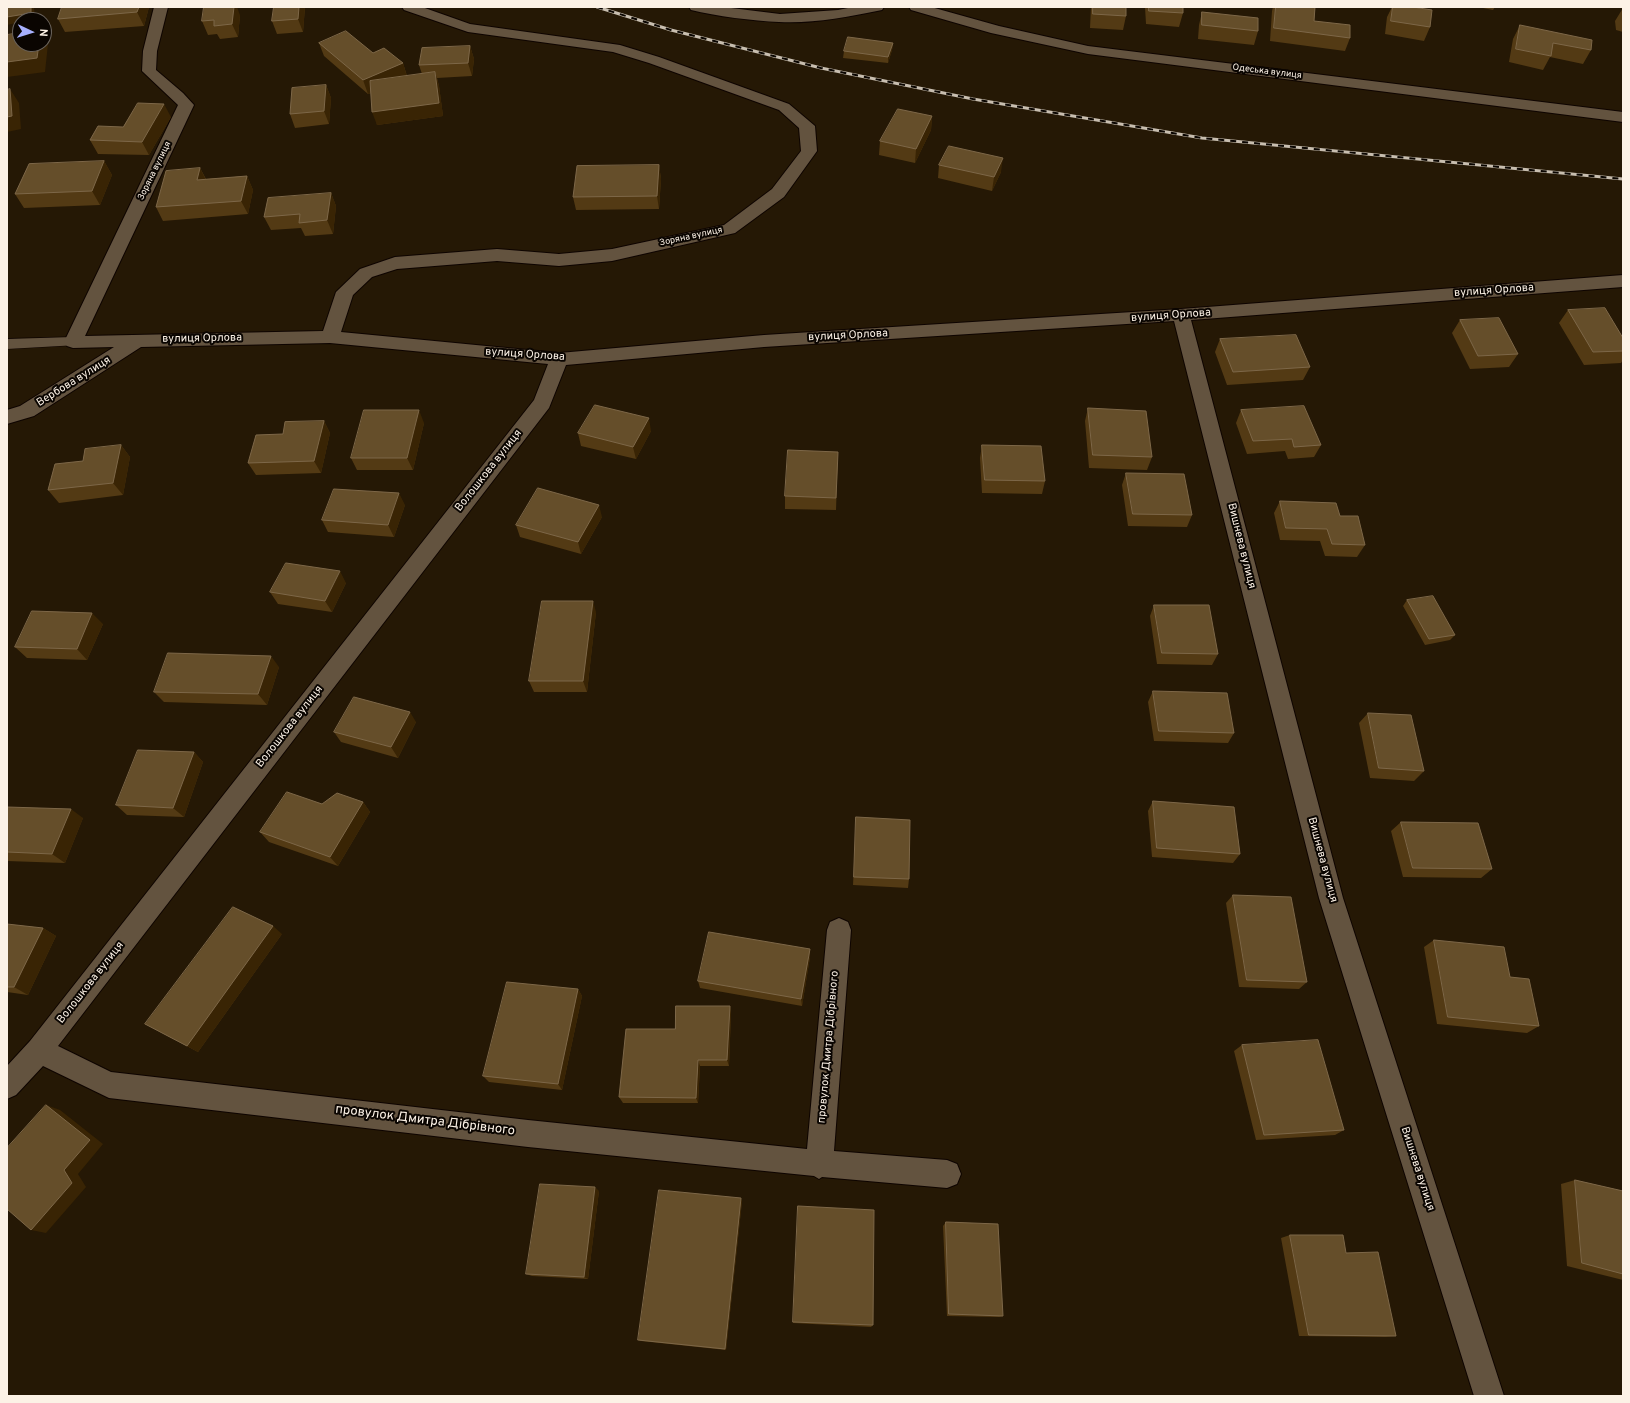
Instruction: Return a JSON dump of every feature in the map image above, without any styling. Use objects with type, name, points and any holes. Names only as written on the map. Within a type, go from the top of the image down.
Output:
[{"type":"street","name":"Зоряна вулиця","points":[[73,342],[186,105],[175,92],[159,81],[149,71],[150,51],[161,7]]},
{"type":"street","name":"Зоряна вулиця","points":[[330,337],[346,292],[366,273],[395,263],[497,255],[559,260],[612,254],[729,229],[778,193],[809,151],[806,126],[784,107],[661,62],[616,48],[468,28],[409,7]]},
{"type":"street","points":[[696,7],[780,18],[838,14],[877,7]]},
{"type":"street","name":"Одеська вулиця","points":[[916,7],[996,30],[1088,50],[1623,117]]},
{"type":"street","name":"вулиця Орлова","points":[[73,342],[330,337],[560,360],[764,341],[1181,315],[1623,281]]},
{"type":"street","name":"Вишнева вулиця","points":[[1181,315],[1331,898],[1490,1396]]},
{"type":"street","name":"Вербова вулиця","points":[[7,417],[27,412],[139,340]]},
{"type":"street","name":"Волошкова вулиця","points":[[7,1086],[39,1050],[542,403],[560,360]]},
{"type":"street","name":"провулок Дмитра Дібрівного","points":[[819,1164],[839,930]]},
{"type":"street","name":"провулок Дмитра Дібрівного","points":[[39,1050],[109,1085],[680,1150],[819,1164],[947,1174]]},
{"type":"lane","points":[[7,344],[73,342]]},
{"type":"building","points":[[7,7],[31,7],[31,12],[12,12],[12,16],[7,17]]},
{"type":"building","points":[[62,7],[139,7],[137,12],[58,19]]},
{"type":"building","points":[[204,7],[234,7],[232,24],[214,26],[214,20],[202,21]]},
{"type":"building","points":[[274,7],[299,7],[298,19],[272,21]]},
{"type":"building","points":[[1093,7],[1126,7],[1126,16],[1093,14]]},
{"type":"building","points":[[1149,7],[1183,7],[1183,13],[1149,11]]},
{"type":"building","points":[[1276,7],[1315,7],[1314,21],[1350,25],[1350,38],[1274,28]]},
{"type":"building","points":[[1393,7],[1413,7],[1432,10],[1430,27],[1391,21]]},
{"type":"building","points":[[1202,12],[1258,18],[1258,31],[1202,25]]},
{"type":"building","points":[[1520,25],[1592,40],[1591,50],[1553,43],[1551,56],[1516,49]]},
{"type":"building","points":[[346,31],[373,53],[384,48],[403,63],[363,80],[319,43]]},
{"type":"building","points":[[12,34],[12,52],[38,52],[37,58],[7,62],[7,35]]},
{"type":"building","points":[[848,37],[893,43],[888,57],[844,51]]},
{"type":"building","points":[[470,46],[468,63],[419,65],[422,48]]},
{"type":"building","points":[[435,72],[439,103],[372,112],[370,81]]},
{"type":"building","points":[[326,85],[324,111],[290,114],[292,88]]},
{"type":"building","points":[[10,89],[12,116],[7,117],[7,90]]},
{"type":"building","points":[[138,103],[164,104],[142,142],[90,140],[98,126],[123,127]]},
{"type":"building","points":[[898,109],[932,116],[916,149],[880,141]]},
{"type":"building","points":[[949,146],[1003,158],[994,177],[939,165]]},
{"type":"building","points":[[104,161],[92,191],[15,194],[29,164]]},
{"type":"building","points":[[659,165],[657,196],[573,197],[577,166]]},
{"type":"building","points":[[200,168],[197,180],[247,176],[241,201],[156,207],[166,171]]},
{"type":"building","points":[[331,193],[327,220],[299,223],[300,214],[264,217],[268,198]]},
{"type":"building","points":[[1605,308],[1623,338],[1623,351],[1593,352],[1568,310]]},
{"type":"building","points":[[1499,318],[1518,354],[1478,356],[1460,320]]},
{"type":"building","points":[[1296,335],[1310,367],[1233,372],[1220,339]]},
{"type":"building","points":[[595,405],[649,418],[633,447],[578,433]]},
{"type":"building","points":[[1304,406],[1321,445],[1294,447],[1292,439],[1253,441],[1241,410]]},
{"type":"building","points":[[1088,408],[1146,411],[1152,457],[1093,455]]},
{"type":"building","points":[[364,410],[419,410],[407,458],[351,458]]},
{"type":"building","points":[[324,421],[314,461],[248,463],[256,435],[283,434],[285,422]]},
{"type":"building","points":[[121,445],[113,483],[48,490],[55,464],[83,461],[85,449]]},
{"type":"building","points":[[982,445],[1041,446],[1045,481],[985,480]]},
{"type":"building","points":[[788,450],[838,452],[836,498],[785,496]]},
{"type":"building","points":[[1126,473],[1184,474],[1192,515],[1133,514]]},
{"type":"building","points":[[538,488],[599,505],[578,542],[516,525]]},
{"type":"building","points":[[334,489],[399,493],[388,525],[322,520]]},
{"type":"building","points":[[1280,501],[1336,503],[1340,516],[1358,516],[1365,545],[1332,544],[1327,529],[1286,528]]},
{"type":"building","points":[[286,563],[340,571],[325,601],[270,592]]},
{"type":"building","points":[[1433,596],[1455,635],[1429,639],[1407,600]]},
{"type":"building","points":[[542,601],[593,601],[583,681],[529,681]]},
{"type":"building","points":[[1154,605],[1209,605],[1218,654],[1162,653]]},
{"type":"building","points":[[32,611],[92,613],[77,649],[15,647]]},
{"type":"building","points":[[168,653],[271,656],[258,694],[154,692]]},
{"type":"building","points":[[1153,691],[1227,693],[1234,733],[1159,731]]},
{"type":"building","points":[[354,697],[410,712],[391,747],[334,732]]},
{"type":"building","points":[[1368,713],[1411,715],[1424,771],[1379,768]]},
{"type":"building","points":[[138,750],[194,752],[173,808],[116,805]]},
{"type":"building","points":[[287,792],[322,804],[337,793],[363,802],[330,857],[260,832]]},
{"type":"building","points":[[1153,801],[1234,807],[1240,854],[1157,848]]},
{"type":"building","points":[[7,807],[71,809],[52,854],[7,852]]},
{"type":"building","points":[[856,817],[910,820],[909,879],[854,877]]},
{"type":"building","points":[[1401,822],[1478,823],[1492,869],[1413,868]]},
{"type":"building","points":[[1233,895],[1291,897],[1307,982],[1247,980]]},
{"type":"building","points":[[233,907],[273,926],[187,1046],[145,1024]]},
{"type":"building","points":[[7,924],[43,928],[14,987],[7,987]]},
{"type":"building","points":[[709,932],[810,949],[801,999],[698,981]]},
{"type":"building","points":[[1434,940],[1504,947],[1510,977],[1529,979],[1539,1026],[1448,1017]]},
{"type":"building","points":[[507,982],[578,989],[558,1084],[483,1076]]},
{"type":"building","points":[[676,1006],[730,1006],[727,1060],[698,1060],[696,1098],[619,1097],[626,1029],[675,1029]]},
{"type":"building","points":[[1318,1040],[1344,1130],[1264,1135],[1242,1045]]},
{"type":"building","points":[[46,1105],[90,1140],[64,1170],[72,1183],[31,1230],[7,1209],[7,1148]]},
{"type":"building","points":[[1575,1180],[1623,1191],[1623,1274],[1582,1263]]},
{"type":"building","points":[[540,1184],[595,1187],[584,1277],[526,1274]]},
{"type":"building","points":[[659,1190],[741,1198],[725,1349],[638,1340]]},
{"type":"building","points":[[798,1206],[874,1210],[873,1325],[793,1322]]},
{"type":"building","points":[[946,1222],[998,1224],[1003,1316],[949,1314]]},
{"type":"building","points":[[1290,1235],[1343,1235],[1346,1253],[1378,1252],[1396,1336],[1309,1335]]},
{"type":"railway","points":[[597,7],[671,30],[821,68],[973,99],[1202,138],[1623,179]]}]
